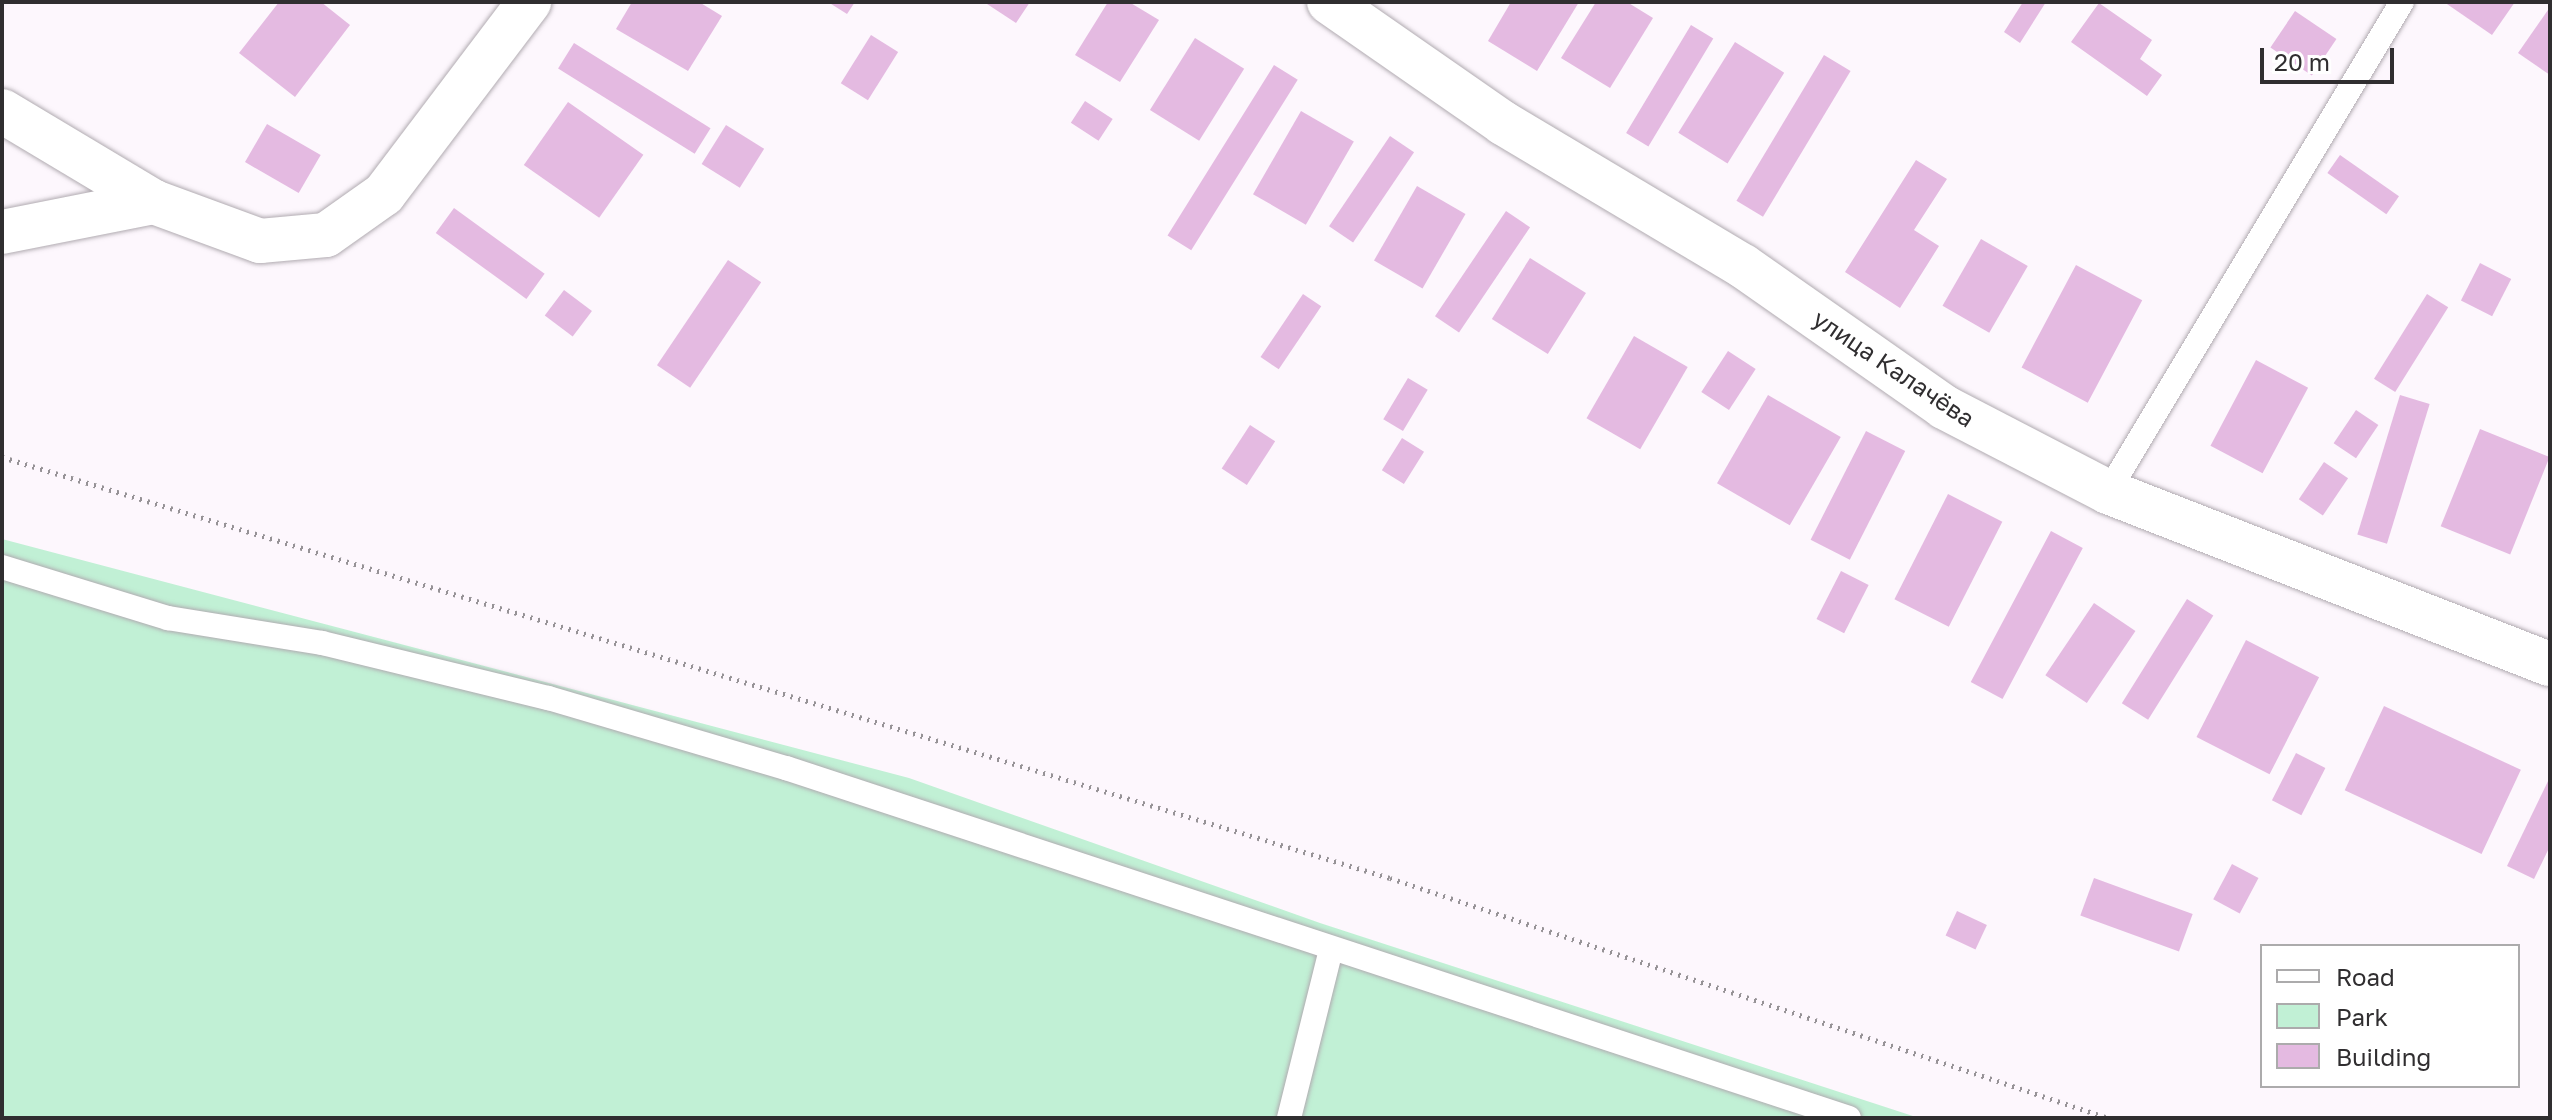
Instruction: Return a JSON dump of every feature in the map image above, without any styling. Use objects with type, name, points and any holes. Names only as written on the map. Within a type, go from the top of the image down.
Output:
[{"type":"street","points":[[2,111],[154,202],[260,241],[326,235],[384,194],[529,2]]},
{"type":"street","name":"улица Калачёва","points":[[1329,2],[1503,123],[1743,266],[1944,407],[2108,492],[2550,664]]},
{"type":"street","points":[[2,232],[154,202]]},
{"type":"lane","points":[[2108,492],[2402,2]]},
{"type":"lane","points":[[2,567],[168,618],[322,643],[548,698],[786,768],[1849,1118]]},
{"type":"lane","points":[[1289,1118],[1331,949]]},
{"type":"path","points":[[2,457],[1390,878],[2108,1118]]},
{"type":"green space","points":[[2,539],[909,778],[1320,923],[1919,1118],[2,1118]]},
{"type":"building","points":[[279,2],[321,2],[350,25],[295,97],[239,53]]},
{"type":"building","points":[[632,2],[699,2],[722,16],[688,71],[616,29]]},
{"type":"building","points":[[828,2],[855,2],[847,14]]},
{"type":"building","points":[[984,2],[1030,2],[1016,23]]},
{"type":"building","points":[[1108,2],[1129,2],[1159,20],[1120,82],[1075,55]]},
{"type":"building","points":[[1511,2],[1579,2],[1537,71],[1488,41]]},
{"type":"building","points":[[1596,2],[1627,2],[1653,18],[1610,88],[1561,58]]},
{"type":"building","points":[[2023,2],[2046,2],[2020,43],[2004,32]]},
{"type":"building","points":[[2444,2],[2515,2],[2492,35]]},
{"type":"building","points":[[2099,3],[2152,40],[2140,59],[2162,75],[2147,96],[2071,42]]},
{"type":"building","points":[[2550,7],[2550,75],[2518,53]]},
{"type":"building","points":[[2295,11],[2336,39],[2312,75],[2270,47]]},
{"type":"building","points":[[1691,25],[1713,38],[1648,146],[1626,133]]},
{"type":"building","points":[[871,35],[898,52],[868,100],[841,83]]},
{"type":"building","points":[[1195,38],[1244,69],[1199,141],[1150,110]]},
{"type":"building","points":[[1735,42],[1784,73],[1727,163],[1678,133]]},
{"type":"building","points":[[574,43],[711,128],[695,154],[558,68]]},
{"type":"building","points":[[1824,55],[1851,71],[1763,217],[1736,201]]},
{"type":"building","points":[[1274,65],[1298,80],[1191,250],[1167,235]]},
{"type":"building","points":[[1085,101],[1113,119],[1099,141],[1071,123]]},
{"type":"building","points":[[568,102],[643,155],[599,218],[524,165]]},
{"type":"building","points":[[1301,111],[1354,142],[1306,225],[1253,194]]},
{"type":"building","points":[[267,124],[321,155],[299,193],[245,162]]},
{"type":"building","points":[[726,125],[764,149],[740,188],[702,164]]},
{"type":"building","points":[[1390,136],[1414,152],[1353,243],[1329,226]]},
{"type":"building","points":[[2340,155],[2399,196],[2386,214],[2327,173]]},
{"type":"building","points":[[1916,160],[1947,179],[1914,230],[1939,246],[1900,308],[1845,272]]},
{"type":"building","points":[[1417,186],[1465,214],[1422,288],[1374,260]]},
{"type":"building","points":[[454,208],[545,274],[526,299],[436,233]]},
{"type":"building","points":[[1506,211],[1530,227],[1459,333],[1435,316]]},
{"type":"building","points":[[1981,239],[2028,266],[1989,333],[1942,306]]},
{"type":"building","points":[[1530,258],[1586,293],[1548,354],[1492,319]]},
{"type":"building","points":[[728,260],[761,282],[690,388],[657,365]]},
{"type":"building","points":[[2480,263],[2511,279],[2492,316],[2461,300]]},
{"type":"building","points":[[2076,265],[2142,300],[2088,403],[2022,367]]},
{"type":"building","points":[[564,290],[592,311],[573,337],[545,316]]},
{"type":"building","points":[[1303,294],[1321,306],[1279,369],[1261,357]]},
{"type":"building","points":[[2427,294],[2448,307],[2395,392],[2374,379]]},
{"type":"building","points":[[1634,336],[1688,367],[1640,449],[1586,418]]},
{"type":"building","points":[[1728,351],[1756,369],[1729,410],[1701,392]]},
{"type":"building","points":[[2256,360],[2308,388],[2263,473],[2210,446]]},
{"type":"building","points":[[1408,378],[1428,390],[1403,431],[1383,419]]},
{"type":"building","points":[[1768,395],[1841,437],[1790,525],[1717,483]]},
{"type":"building","points":[[2400,395],[2430,404],[2387,544],[2357,535]]},
{"type":"building","points":[[2356,410],[2378,425],[2356,458],[2334,443]]},
{"type":"building","points":[[1250,425],[1275,441],[1247,485],[1222,469]]},
{"type":"building","points":[[2480,429],[2550,457],[2510,554],[2441,526]]},
{"type":"building","points":[[1866,431],[1905,451],[1850,560],[1811,540]]},
{"type":"building","points":[[1402,438],[1424,452],[1404,484],[1382,470]]},
{"type":"building","points":[[2324,462],[2348,478],[2323,516],[2299,499]]},
{"type":"building","points":[[1948,494],[2002,522],[1949,627],[1894,599]]},
{"type":"building","points":[[2051,531],[2083,548],[2003,699],[1971,682]]},
{"type":"building","points":[[1841,571],[1869,585],[1844,633],[1816,619]]},
{"type":"building","points":[[2187,599],[2213,615],[2148,720],[2122,703]]},
{"type":"building","points":[[2094,603],[2135,631],[2087,703],[2045,675]]},
{"type":"building","points":[[2246,640],[2319,677],[2270,774],[2197,737]]},
{"type":"building","points":[[2384,706],[2521,770],[2482,854],[2345,790]]},
{"type":"building","points":[[2296,753],[2325,768],[2301,815],[2272,800]]},
{"type":"building","points":[[2550,777],[2550,846],[2534,879],[2507,866]]},
{"type":"building","points":[[2232,864],[2258,878],[2240,913],[2213,899]]},
{"type":"building","points":[[2094,878],[2193,914],[2179,951],[2080,916]]},
{"type":"building","points":[[1957,911],[1987,925],[1975,949],[1946,935]]}]
